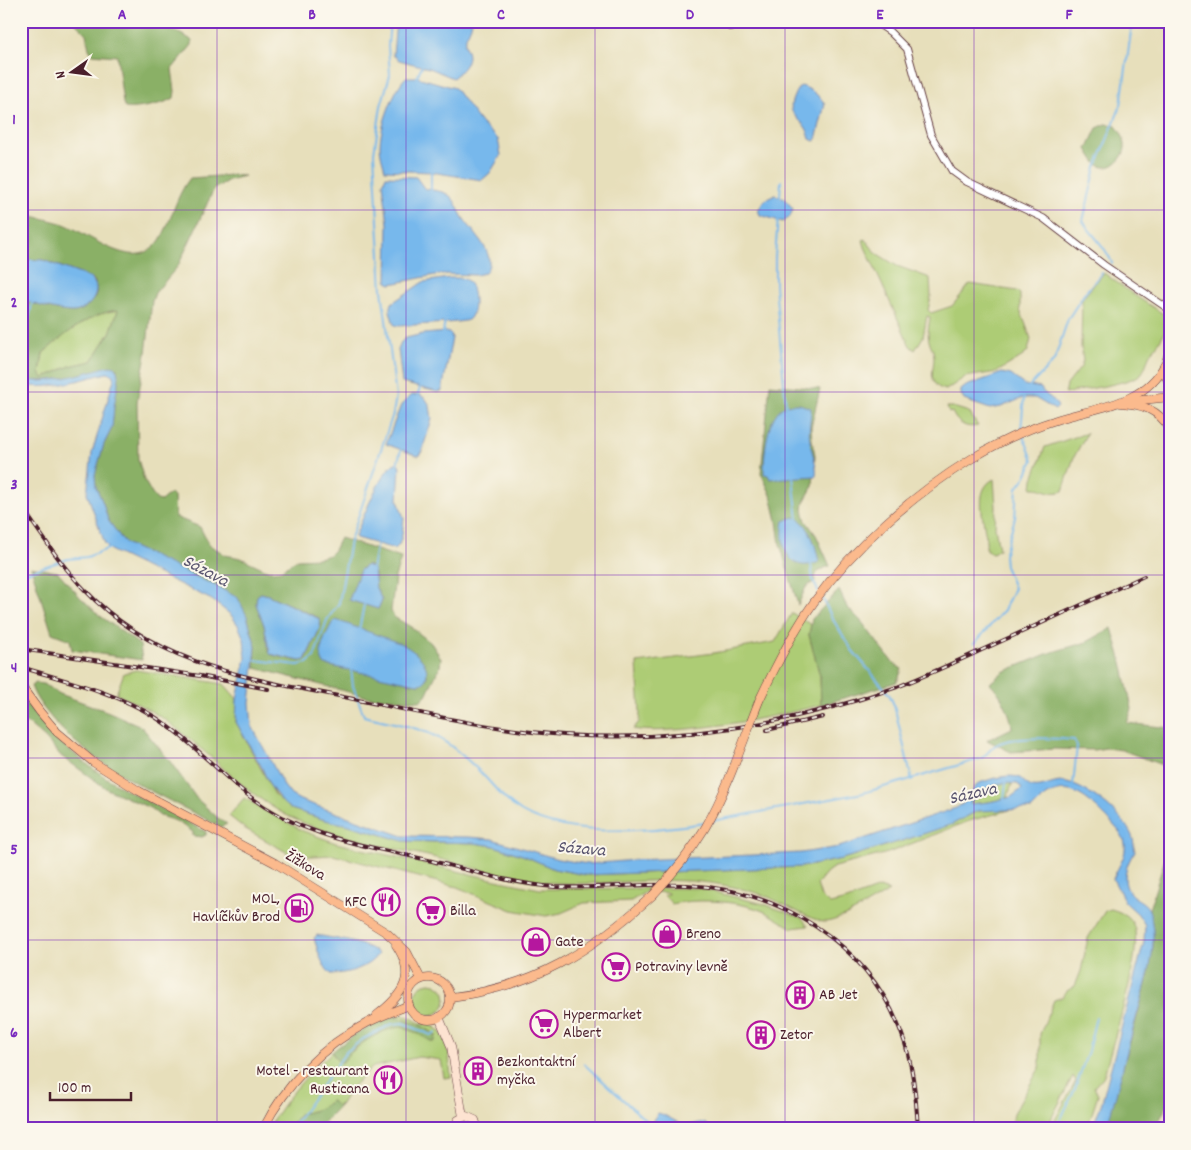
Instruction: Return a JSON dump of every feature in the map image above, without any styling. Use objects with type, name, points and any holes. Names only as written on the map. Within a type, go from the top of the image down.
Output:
[{"type":"main road","points":[[1118,403],[1134,395],[1147,385],[1164,365],[1170,350]]},
{"type":"main road","points":[[1164,365],[1166,377],[1170,384]]},
{"type":"main road","points":[[451,997],[497,989],[544,972],[595,943],[624,922],[653,895],[688,854],[704,829],[730,775],[759,701],[779,659],[816,600],[870,538],[900,510],[953,471],[1008,439],[1029,430],[1071,415],[1118,403],[1170,398]]},
{"type":"main road","points":[[1118,403],[1138,405],[1150,409],[1164,420],[1170,429]]},
{"type":"main road","name":"Žižkova","points":[[21,686],[57,732],[93,762],[139,791],[182,812],[275,863],[388,933],[407,952],[421,979]]},
{"type":"main road","points":[[263,1129],[281,1099],[309,1066],[329,1048],[366,1023],[394,1002],[400,995],[406,970],[403,957],[388,933]]},
{"type":"main road","points":[[431,978],[441,981],[448,988],[451,997],[448,1009],[432,1020],[423,1019],[413,1012],[409,1005],[408,996],[411,988],[421,979],[431,978]]},
{"type":"main road","points":[[366,1023],[409,1005]]},
{"type":"main road","points":[[439,1017],[451,1046],[463,1116]]},
{"type":"main road","points":[[456,1129],[458,1120],[463,1116],[473,1118],[477,1123],[478,1129]]},
{"type":"street","points":[[730,27],[753,21]]},
{"type":"street","points":[[874,21],[890,32],[907,50],[932,135],[952,171],[967,182],[1043,218],[1104,265],[1170,310]]},
{"type":"green space","points":[[73,21],[156,21],[190,39],[192,45],[172,69],[174,98],[150,106],[125,108],[117,56],[92,54],[86,34]]},
{"type":"green space","points":[[1106,124],[1116,126],[1124,139],[1125,149],[1123,155],[1116,163],[1106,167],[1096,163],[1087,149],[1097,128]]},
{"type":"green space","points":[[244,176],[229,180],[214,189],[178,266],[155,293],[152,301],[146,354],[137,402],[138,459],[144,480],[157,500],[161,501],[171,494],[174,496],[175,517],[200,527],[209,545],[225,555],[241,558],[269,571],[281,570],[297,559],[319,558],[329,555],[340,538],[401,558],[395,577],[391,611],[394,617],[411,627],[431,643],[441,658],[440,667],[426,695],[420,701],[368,697],[255,668],[256,647],[247,616],[226,592],[127,544],[108,520],[96,487],[95,475],[104,444],[112,428],[117,367],[53,380],[28,380],[21,377],[21,299],[66,312],[79,311],[93,300],[96,286],[94,280],[88,277],[43,260],[21,260],[21,191],[23,214],[64,224],[113,249],[139,254],[150,250],[160,240],[181,193],[190,178]],"holes":[[[118,310],[110,333],[92,361],[70,366],[43,378],[40,373],[43,353],[87,320]],[[366,565],[372,567],[375,574],[375,586],[382,600],[378,609],[349,600],[361,569]],[[261,593],[268,595],[319,618],[321,625],[306,659],[300,661],[272,655],[269,651],[264,625],[256,604],[257,596]],[[336,621],[408,648],[414,652],[427,676],[421,684],[417,684],[324,664]]]},
{"type":"green space","points":[[865,239],[876,253],[897,266],[930,278],[931,296],[928,310],[931,313],[952,306],[970,284],[1017,291],[1020,294],[1020,309],[1031,339],[1028,351],[997,372],[965,377],[946,390],[940,388],[933,381],[932,376],[934,355],[928,335],[930,317],[927,316],[923,337],[915,350],[910,346],[865,247],[863,240]]},
{"type":"green space","points":[[1104,273],[1168,317],[1170,324],[1150,353],[1141,374],[1135,378],[1065,394],[1067,385],[1081,367],[1083,361],[1081,347],[1082,299]]},
{"type":"green space","points":[[118,310],[110,333],[92,361],[70,366],[43,378],[40,373],[43,353],[64,335],[97,314]]},
{"type":"green space","points":[[770,384],[820,389],[811,427],[815,455],[813,486],[804,502],[803,510],[806,521],[816,535],[830,566],[821,569],[817,573],[815,581],[806,587],[798,605],[780,544],[771,495],[761,473]]},
{"type":"green space","points":[[947,407],[969,412],[978,426],[965,426],[956,419],[952,412],[949,413]]},
{"type":"green space","points":[[1087,433],[1074,457],[1063,491],[1054,493],[1032,488],[1033,479],[1045,447]]},
{"type":"green space","points":[[994,479],[995,527],[999,549],[993,553],[989,552],[986,548],[981,500],[987,485]]},
{"type":"green space","points":[[31,567],[58,572],[99,615],[140,645],[142,660],[72,650],[70,640],[52,633]]},
{"type":"green space","points":[[839,590],[847,607],[861,621],[893,663],[902,669],[897,682],[821,705],[820,676],[809,635],[812,619]]},
{"type":"green space","points":[[792,613],[811,625],[809,635],[820,676],[821,705],[754,720],[721,725],[687,729],[633,729],[639,722],[640,713],[637,663],[714,653],[775,642]]},
{"type":"green space","points":[[1112,628],[1122,662],[1132,709],[1127,723],[1170,728],[1170,768],[1122,750],[1106,748],[1011,752],[987,740],[1012,728],[1005,704],[990,683],[1003,672],[1049,653],[1087,642]]},
{"type":"green space","points":[[136,670],[224,684],[237,699],[236,722],[275,795],[291,809],[403,841],[474,843],[494,846],[525,856],[554,869],[586,875],[802,867],[842,859],[911,838],[953,824],[977,811],[1017,808],[969,821],[888,853],[834,867],[817,884],[821,897],[830,904],[879,888],[889,891],[849,914],[832,921],[825,922],[814,919],[774,900],[740,888],[711,883],[672,880],[574,884],[523,879],[377,845],[310,826],[294,819],[263,801],[166,720],[116,694],[124,673]]},
{"type":"green space","points":[[36,683],[43,684],[60,694],[141,726],[169,760],[197,799],[227,824],[221,827],[133,781],[91,754],[72,739],[44,709],[31,686]]},
{"type":"green space","points":[[21,696],[54,736],[93,768],[108,779],[206,832],[206,835],[202,837],[193,836],[193,832],[176,821],[160,816],[150,808],[107,789],[61,756],[45,738],[30,725],[21,721]]},
{"type":"green space","points":[[1003,783],[1012,784],[1007,798],[970,804],[970,801],[987,788]]},
{"type":"green space","points":[[244,798],[303,831],[336,843],[496,880],[540,889],[698,888],[764,904],[802,918],[808,926],[792,928],[765,912],[732,903],[694,901],[672,904],[664,895],[668,893],[647,891],[631,901],[584,903],[561,913],[546,916],[512,910],[457,887],[333,855],[295,857],[244,828],[229,816]]},
{"type":"green space","points":[[1170,844],[1170,1068],[1167,1074],[1170,1081],[1170,1095],[1155,1129],[1106,1129],[1148,977],[1153,946],[1153,929],[1149,909]]},
{"type":"green space","points":[[1111,909],[1124,914],[1133,924],[1136,936],[1135,953],[1126,996],[1105,1072],[1094,1087],[1098,1095],[1087,1129],[1050,1129],[1076,1081],[1073,1076],[1046,1129],[1005,1129],[1012,1123],[1014,1113],[1040,1067],[1040,1034],[1054,1000],[1062,997],[1075,986],[1081,971],[1088,938],[1105,911]]},
{"type":"green space","points":[[430,983],[436,984],[441,988],[445,993],[445,1005],[441,1010],[436,1014],[430,1015],[424,1014],[419,1010],[415,1005],[414,999],[415,993],[419,988],[424,984]]},
{"type":"green space","points":[[400,1015],[432,1026],[441,1033],[447,1045],[451,1077],[444,1078],[441,1060],[419,1057],[373,1067],[350,1089],[341,1104],[337,1106],[332,1101],[317,1110],[300,1114],[288,1129],[268,1129],[297,1088],[332,1052],[334,1056],[343,1062],[367,1040],[383,1031],[396,1027],[405,1028],[433,1042],[435,1041],[436,1035],[422,1026],[393,1016]]},
{"type":"green space","points":[[393,1016],[422,1026],[436,1035],[435,1041],[433,1042],[405,1028],[393,1028],[365,1041],[341,1063],[337,1060],[332,1052],[339,1046],[369,1027]]},
{"type":"green space","points":[[332,1101],[337,1106],[341,1104],[318,1129],[288,1129],[300,1114],[317,1110]]},
{"type":"water","points":[[396,21],[472,21],[465,41],[468,55],[466,63],[453,78],[432,69],[399,60],[393,55]]},
{"type":"water","points":[[406,77],[417,77],[455,88],[481,123],[498,139],[501,155],[490,173],[482,180],[431,172],[385,170],[380,149],[382,129],[396,91]]},
{"type":"water","points":[[801,86],[815,93],[825,104],[816,140],[814,141],[810,139],[806,128],[794,114],[791,107],[794,96]]},
{"type":"water","points":[[386,176],[416,177],[424,188],[447,194],[452,198],[486,251],[489,258],[489,266],[485,273],[476,275],[440,274],[391,284],[387,282],[388,224],[383,183]]},
{"type":"water","points":[[775,195],[785,200],[793,209],[790,217],[783,222],[760,215],[758,210],[765,200]]},
{"type":"water","points":[[21,260],[43,260],[88,277],[96,286],[96,292],[91,303],[80,310],[69,312],[40,306],[21,299]]},
{"type":"water","points":[[449,278],[464,279],[470,284],[474,307],[468,320],[435,324],[394,325],[390,311],[392,303],[423,282]]},
{"type":"water","points":[[447,332],[451,334],[452,338],[442,391],[437,392],[402,383],[398,349],[401,342],[406,338],[423,334]]},
{"type":"water","name":"Sázava","points":[[109,366],[116,367],[119,377],[112,428],[104,444],[95,475],[96,487],[108,520],[127,544],[238,598],[247,616],[256,647],[250,703],[252,726],[284,786],[291,795],[300,800],[403,836],[492,839],[558,859],[588,864],[635,860],[801,853],[839,847],[956,808],[967,800],[979,783],[1006,776],[1020,778],[1032,787],[1062,782],[1072,784],[1103,802],[1121,819],[1132,836],[1135,851],[1125,874],[1126,886],[1133,896],[1148,908],[1153,930],[1152,955],[1147,979],[1106,1129],[1092,1129],[1102,1102],[1144,942],[1145,925],[1138,914],[1125,902],[1113,879],[1125,853],[1123,837],[1090,802],[1072,792],[1063,790],[1043,799],[1032,809],[977,811],[953,824],[911,838],[842,859],[802,867],[586,875],[554,869],[525,856],[494,846],[474,843],[403,841],[291,809],[284,804],[270,786],[236,722],[237,699],[246,658],[244,639],[231,615],[212,600],[112,551],[105,544],[87,493],[92,453],[114,379],[112,374],[107,373],[53,386],[42,387],[21,384],[21,377],[39,381],[51,380]],"holes":[[[1003,783],[1018,784],[1022,789],[1011,797],[970,804],[987,788]]]},
{"type":"water","points":[[1002,373],[1011,375],[1024,385],[1041,388],[1058,407],[1055,410],[1035,398],[1023,398],[1001,407],[990,409],[964,400],[961,390],[966,386]]},
{"type":"water","points":[[412,395],[420,395],[426,399],[430,406],[432,419],[421,454],[418,456],[386,444],[401,405]]},
{"type":"water","points":[[799,404],[811,408],[809,436],[816,467],[816,476],[770,479],[768,475],[764,474],[770,425],[780,409],[787,405]]},
{"type":"water","points":[[395,463],[399,464],[400,467],[398,500],[404,518],[402,535],[399,545],[395,549],[356,538],[355,536],[378,486],[389,468]]},
{"type":"water","points":[[794,517],[800,520],[808,529],[814,542],[819,562],[800,565],[788,556],[783,540],[784,521]]},
{"type":"water","points":[[367,565],[374,570],[376,588],[382,600],[378,609],[349,600],[360,570]]},
{"type":"water","points":[[261,593],[320,619],[320,628],[305,660],[300,661],[270,654],[264,625],[256,604],[257,596]]},
{"type":"water","points":[[336,620],[402,644],[411,650],[424,662],[427,672],[425,681],[417,684],[325,665],[321,655],[322,644],[332,623]]},
{"type":"water","points":[[317,935],[359,944],[374,950],[378,954],[369,963],[357,969],[331,974],[318,953],[314,938]]},
{"type":"water","points":[[658,1113],[678,1123],[689,1125],[704,1123],[712,1129],[655,1129],[653,1120]]},
{"type":"waterway","points":[[255,660],[298,665],[307,663],[314,657],[327,620],[339,603],[350,541],[393,414],[396,396],[382,290],[374,153],[381,106],[390,75],[388,46],[390,21]]},
{"type":"waterway","points":[[1112,263],[1106,251],[1083,221],[1096,167],[1121,105],[1131,31],[1138,21]]},
{"type":"waterway","points":[[417,77],[422,65]]},
{"type":"waterway","points":[[431,171],[431,191]]},
{"type":"waterway","points":[[780,196],[781,181]]},
{"type":"waterway","points":[[778,218],[775,285],[786,406]]},
{"type":"waterway","points":[[1027,389],[1054,361],[1068,319],[1084,294],[1102,273]]},
{"type":"waterway","points":[[21,360],[32,303]]},
{"type":"waterway","points":[[443,333],[445,320]]},
{"type":"waterway","points":[[417,397],[420,388]]},
{"type":"waterway","points":[[1021,431],[1024,396]]},
{"type":"waterway","points":[[974,644],[1004,610],[1014,588],[1005,566],[1004,555],[1015,518],[1017,488],[1026,476],[1033,460],[1023,435]]},
{"type":"waterway","points":[[397,464],[401,450]]},
{"type":"waterway","points":[[793,478],[798,520]]},
{"type":"waterway","points":[[372,569],[377,542]]},
{"type":"waterway","points":[[21,574],[68,559],[87,557],[110,548]]},
{"type":"waterway","points":[[811,564],[813,580],[818,591]]},
{"type":"waterway","points":[[822,597],[832,618],[852,650],[889,694],[894,705],[912,780]]},
{"type":"waterway","points":[[359,630],[364,605]]},
{"type":"waterway","points":[[351,669],[353,686],[364,716],[409,726],[437,737],[450,745],[467,760],[515,807],[541,821],[563,826],[612,831],[705,823]]},
{"type":"waterway","points":[[712,821],[863,793],[980,759],[998,744],[1005,741],[1024,739],[1074,740],[1077,746],[1073,786]]},
{"type":"waterway","name":"Sázava","points":[[1004,799],[1006,782]]},
{"type":"waterway","points":[[1056,1129],[1075,1089],[1088,1051],[1096,1017]]},
{"type":"waterway","points":[[291,1129],[346,1052],[363,1039],[392,1024],[403,1023],[431,1035],[436,1032]]},
{"type":"waterway","points":[[584,1064],[655,1127]]},
{"type":"railway","points":[[21,506],[59,559],[84,589],[113,616],[144,637],[177,654],[211,667],[283,685],[460,721],[564,735],[606,737],[691,733],[733,728],[816,712],[910,682],[1144,576]]},
{"type":"railway","points":[[21,649],[200,676],[268,689]]},
{"type":"railway","points":[[21,667],[90,688],[140,708],[177,733],[239,788],[258,802],[288,820],[334,838],[524,883],[555,887],[687,885],[722,889],[755,898],[787,910],[816,927],[843,948],[867,972],[886,1000],[901,1032],[911,1068],[918,1129]]},
{"type":"railway","points":[[767,730],[823,717]]},
{"type":"place","name":"KFC","points":[[386,902]]},
{"type":"place","name":"MOL, Havlíčkův Brod","points":[[299,908]]},
{"type":"place","name":"Billa","points":[[431,911]]},
{"type":"place","name":"Breno","points":[[667,934]]},
{"type":"place","name":"Gate","points":[[536,942]]},
{"type":"place","name":"Potraviny levně","points":[[616,967]]},
{"type":"place","name":"AB Jet","points":[[800,995]]},
{"type":"place","name":"Hypermarket Albert","points":[[544,1024]]},
{"type":"place","name":"Zetor","points":[[761,1035]]},
{"type":"place","name":"Bezkontaktní myčka","points":[[478,1071]]},
{"type":"place","name":"Motel - restaurant Rusticana","points":[[388,1080]]}]
